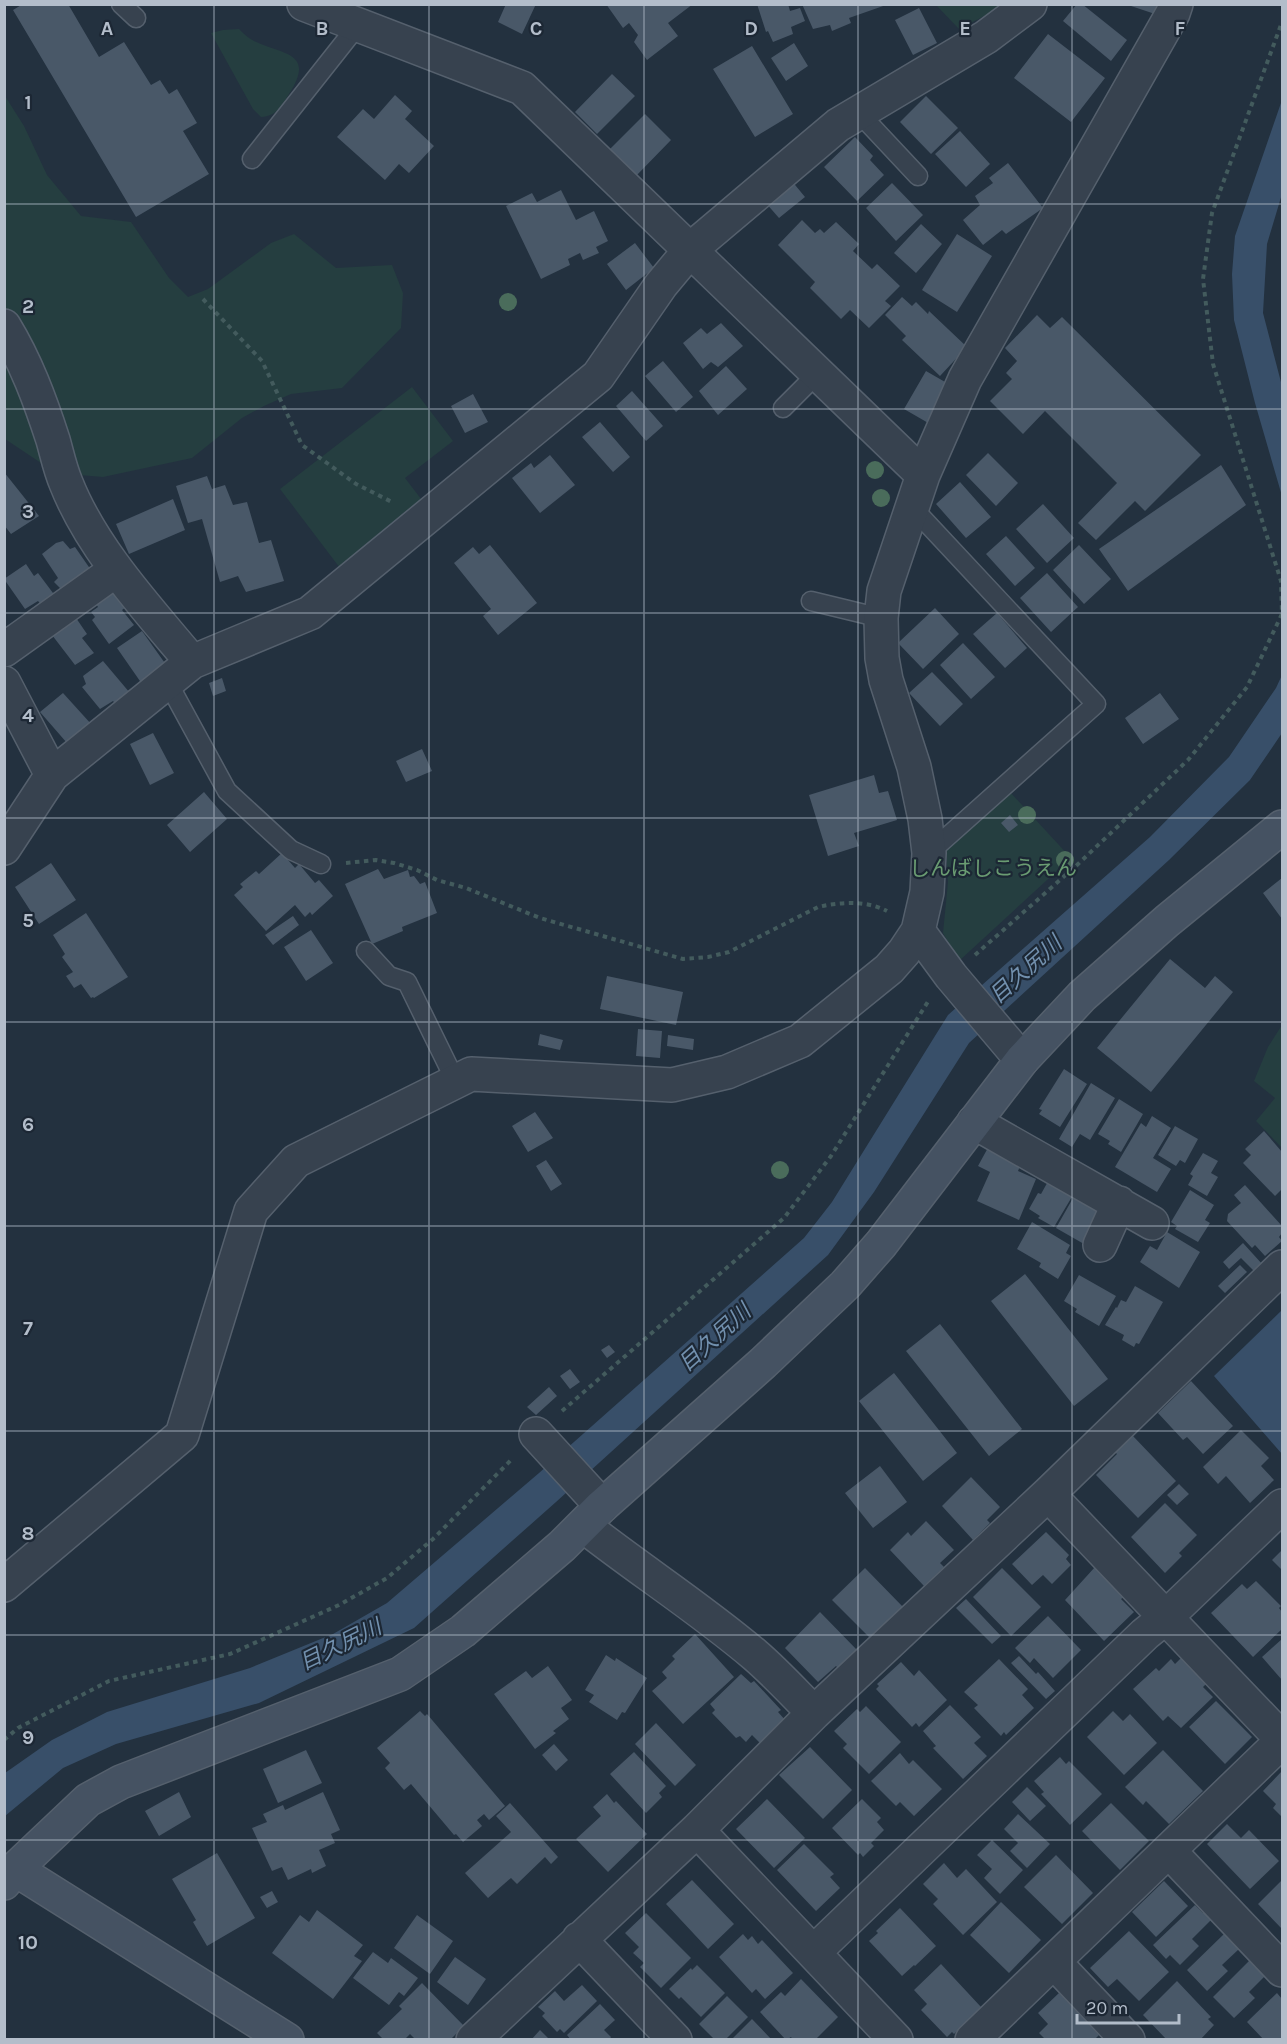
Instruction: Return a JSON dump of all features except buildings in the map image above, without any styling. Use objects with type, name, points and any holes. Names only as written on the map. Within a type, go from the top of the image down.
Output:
[{"type":"street","points":[[304,4],[522,88],[923,475]]},
{"type":"street","points":[[4,848],[52,775],[180,672],[310,613],[598,376],[661,285],[691,249],[838,125],[986,37],[1030,4]]},
{"type":"street","points":[[4,1585],[182,1435],[251,1211],[296,1161],[471,1074],[672,1085],[727,1072],[800,1041],[889,969],[904,952],[918,931],[927,892],[929,853],[914,767],[886,680],[882,658],[881,618],[884,591],[923,475],[965,379],[1176,4]]},
{"type":"street","points":[[4,326],[21,354],[53,439],[66,483],[78,509],[180,672]]},
{"type":"street","points":[[4,650],[116,570]]},
{"type":"street","points":[[4,683],[52,775]]},
{"type":"street","points":[[287,2040],[10,1876],[88,1800],[121,1782],[400,1674],[463,1631],[592,1508],[763,1363],[845,1285],[881,1244],[974,1122],[1013,1050],[1082,996],[1167,921],[1282,827]]},
{"type":"street","points":[[918,931],[1013,1050]]},
{"type":"street","points":[[974,1122],[1152,1222]]},
{"type":"street","points":[[1100,1245],[1119,1203]]},
{"type":"street","points":[[473,2040],[697,1830],[814,1713],[1048,1494],[1282,1267]]},
{"type":"street","points":[[540,1438],[592,1508],[607,1544],[680,1596],[756,1656],[814,1713]]},
{"type":"street","points":[[972,2040],[1282,1740],[1048,1494]]},
{"type":"street","points":[[814,1952],[1136,1642],[1166,1617],[1282,1506]]},
{"type":"street","points":[[697,1830],[896,2040]]},
{"type":"street","points":[[1168,1851],[1282,1970]]},
{"type":"street","points":[[579,1940],[675,2040]]},
{"type":"street","points":[[1053,1962],[1128,2040]]},
{"type":"lane","points":[[121,4],[136,18]]},
{"type":"lane","points":[[252,159],[357,25]]},
{"type":"lane","points":[[859,113],[918,177]]},
{"type":"lane","points":[[783,408],[818,373]]},
{"type":"lane","points":[[912,506],[1096,704],[929,853]]},
{"type":"lane","points":[[811,601],[881,618]]},
{"type":"lane","points":[[180,672],[227,791],[291,850],[321,864]]},
{"type":"lane","points":[[366,951],[389,976],[407,981],[456,1082]]},
{"type":"path","points":[[203,299],[262,361],[302,445],[356,484]]},
{"type":"path","points":[[321,864],[376,860],[394,863],[417,870],[437,880],[466,888],[540,918],[683,959],[729,952],[818,907],[833,904],[862,904],[880,907],[918,931]]},
{"type":"green space","points":[[936,5],[1006,5],[959,29]]},
{"type":"green space","points":[[239,29],[252,40],[285,53],[297,62],[299,70],[296,80],[281,106],[271,115],[261,117],[253,109],[211,33]]},
{"type":"green space","points":[[5,96],[24,126],[47,175],[81,216],[131,222],[169,278],[188,297],[208,289],[271,243],[294,234],[336,268],[392,265],[403,293],[401,328],[342,388],[291,394],[264,406],[242,418],[192,458],[103,477],[56,473],[5,439]]},
{"type":"green space","points":[[412,387],[453,441],[405,478],[428,508],[343,572],[280,489]]},
{"type":"green space","name":"しんばしこうえん","points":[[1010,792],[1071,858],[959,961],[943,933],[948,882],[946,848]]},
{"type":"green space","points":[[1282,1025],[1282,1148],[1256,1121],[1275,1098],[1254,1081],[1268,1047]]},
{"type":"water","points":[[1282,100],[1282,194],[1267,244],[1263,313],[1282,386],[1282,496],[1234,320],[1232,274],[1235,236]]},
{"type":"water","name":"目久尻川","points":[[1282,675],[1282,733],[1250,780],[1169,860],[969,1043],[874,1192],[828,1255],[556,1502],[414,1628],[259,1703],[116,1744],[63,1768],[5,1816],[5,1773],[52,1740],[107,1712],[250,1668],[333,1634],[387,1603],[539,1473],[804,1238],[832,1202],[948,1015],[1150,837],[1229,757],[1276,688]]},
{"type":"water","points":[[1282,1310],[1282,1454],[1214,1376]]}]
